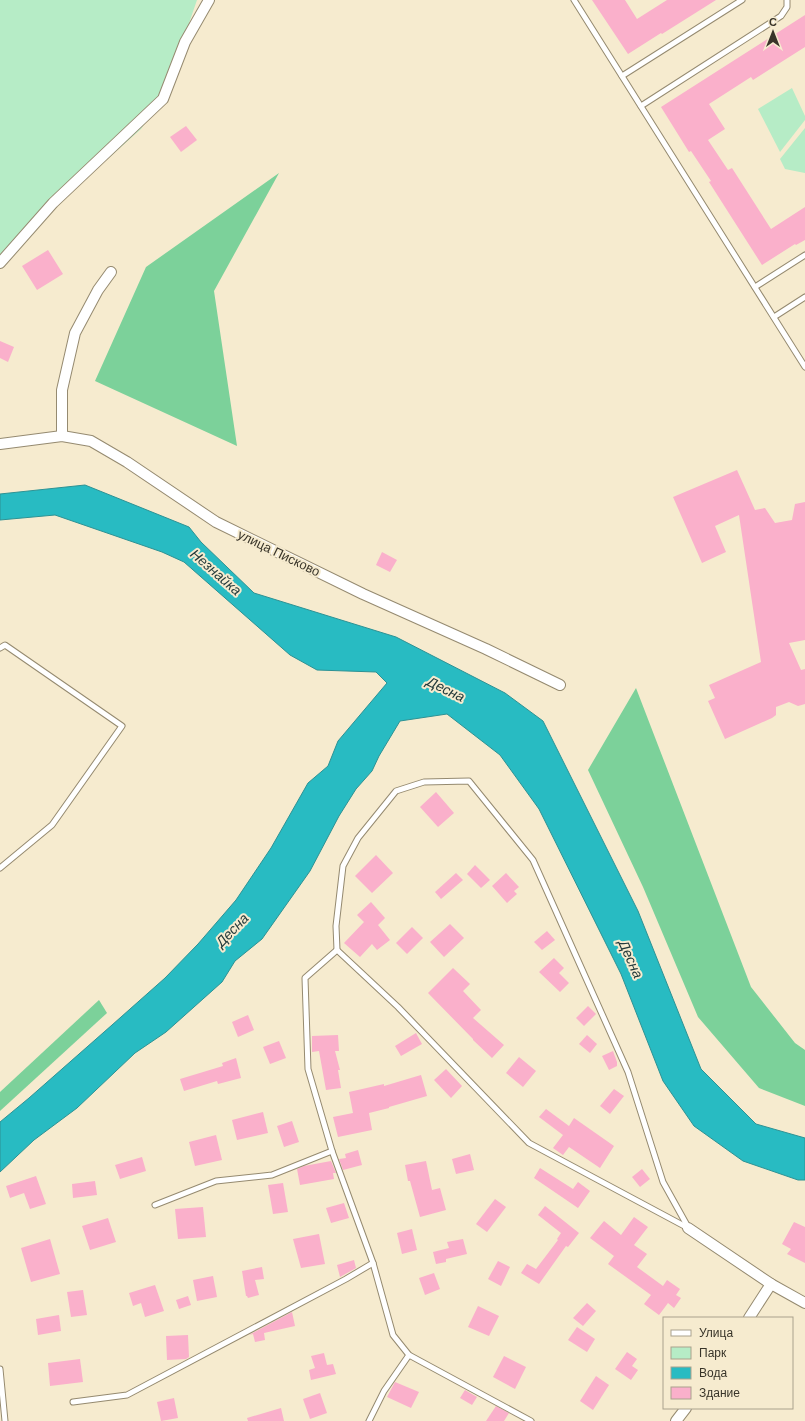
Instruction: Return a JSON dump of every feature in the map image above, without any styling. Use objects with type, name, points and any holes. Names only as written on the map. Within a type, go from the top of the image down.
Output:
[{"type":"street","points":[[0,263],[53,203],[163,99],[185,42],[209,0]]},
{"type":"street","points":[[62,436],[62,390],[75,334],[98,290],[111,272]]},
{"type":"street","name":"улица Писково","points":[[0,444],[62,436],[91,441],[127,462],[216,522],[363,594],[486,649],[560,685]]},
{"type":"street","points":[[688,1228],[771,1284],[805,1303]]},
{"type":"street","points":[[750,1317],[771,1284]]},
{"type":"street","points":[[676,1421],[685,1409]]},
{"type":"lane","points":[[574,0],[805,367]]},
{"type":"lane","points":[[622,76],[742,0]]},
{"type":"lane","points":[[641,106],[781,16],[787,7],[787,0]]},
{"type":"lane","points":[[755,287],[805,255]]},
{"type":"lane","points":[[774,317],[805,296]]},
{"type":"lane","points":[[0,648],[5,645],[122,726],[52,825],[0,868]]},
{"type":"lane","points":[[424,782],[469,782],[532,860],[628,1072],[663,1182],[688,1228],[529,1143],[398,1007],[338,950],[336,926],[343,866],[358,838],[396,790],[424,782]]},
{"type":"lane","points":[[338,950],[305,978],[308,1069],[332,1151],[373,1263],[393,1335],[409,1354],[532,1421]]},
{"type":"lane","points":[[155,1205],[216,1181],[272,1175],[332,1151]]},
{"type":"lane","points":[[72,1402],[127,1395],[346,1280],[373,1263]]},
{"type":"lane","points":[[369,1421],[384,1391],[409,1354]]},
{"type":"lane","points":[[0,1369],[5,1421]]},
{"type":"green space","points":[[0,0],[197,0],[165,93],[141,129],[8,248],[0,258]]},
{"type":"green space","points":[[792,88],[805,116],[805,120],[780,152],[758,109]]},
{"type":"green space","points":[[805,128],[805,173],[785,169],[780,159]]},
{"type":"green space","points":[[279,173],[214,291],[237,446],[95,381],[146,267]]},
{"type":"green space","points":[[636,688],[751,987],[795,1043],[805,1050],[805,1106],[759,1088],[698,1017],[643,887],[588,770]]},
{"type":"green space","points":[[99,1000],[107,1013],[0,1111],[0,1092]]},
{"type":"water","points":[[85,485],[189,527],[201,542],[254,593],[396,637],[505,693],[543,721],[638,911],[701,1069],[756,1124],[805,1138],[805,1180],[798,1180],[743,1161],[694,1126],[663,1081],[621,974],[539,809],[500,755],[447,714],[400,721],[379,756],[372,771],[356,789],[339,816],[310,871],[262,939],[235,961],[222,982],[166,1032],[135,1053],[77,1108],[34,1140],[0,1172],[0,1122],[165,978],[198,944],[236,900],[271,848],[308,783],[328,766],[338,741],[387,683],[376,672],[317,670],[290,655],[184,562],[162,552],[55,515],[0,520],[0,494]]},
{"type":"building","points":[[592,0],[625,0],[637,19],[667,0],[716,0],[628,54]]},
{"type":"building","points":[[805,15],[805,47],[753,80],[751,77],[709,104],[725,129],[708,140],[728,170],[732,168],[771,229],[805,207],[805,240],[796,245],[795,244],[762,265],[709,182],[711,181],[691,151],[689,152],[661,107]]},
{"type":"building","points":[[186,126],[197,140],[181,152],[170,137]]},
{"type":"building","points":[[48,250],[63,274],[37,290],[22,266]]},
{"type":"building","points":[[0,341],[14,347],[8,362],[0,358]]},
{"type":"building","points":[[737,470],[755,510],[765,508],[775,523],[792,520],[795,504],[805,502],[805,640],[789,643],[801,670],[805,669],[805,704],[798,706],[789,702],[776,707],[776,715],[772,718],[725,739],[708,701],[715,698],[709,685],[761,662],[739,515],[715,526],[726,552],[702,563],[673,497]]},
{"type":"building","points":[[382,552],[397,560],[390,572],[376,565]]},
{"type":"building","points":[[436,792],[454,813],[438,827],[420,807]]},
{"type":"building","points":[[376,855],[393,873],[372,893],[355,876]]},
{"type":"building","points":[[475,865],[490,880],[481,888],[467,874]]},
{"type":"building","points":[[456,873],[463,880],[441,899],[435,892]]},
{"type":"building","points":[[506,873],[519,887],[514,891],[517,894],[507,903],[492,886]]},
{"type":"building","points":[[371,902],[385,918],[378,925],[390,940],[377,950],[372,944],[360,957],[344,943],[364,922],[357,915]]},
{"type":"building","points":[[450,924],[464,938],[444,957],[430,942]]},
{"type":"building","points":[[412,927],[423,938],[407,954],[396,943]]},
{"type":"building","points":[[547,931],[555,940],[542,950],[534,942]]},
{"type":"building","points":[[554,958],[564,968],[559,973],[569,983],[560,992],[539,972]]},
{"type":"building","points":[[453,968],[470,984],[463,991],[481,1010],[473,1018],[504,1045],[492,1058],[428,993]]},
{"type":"building","points":[[588,1006],[596,1014],[584,1026],[576,1018]]},
{"type":"building","points":[[248,1015],[254,1030],[238,1037],[232,1022]]},
{"type":"building","points":[[416,1033],[422,1044],[401,1056],[395,1046]]},
{"type":"building","points":[[338,1035],[339,1051],[335,1051],[340,1070],[338,1070],[341,1088],[326,1090],[319,1051],[312,1052],[312,1036]]},
{"type":"building","points":[[587,1035],[597,1044],[590,1053],[579,1044]]},
{"type":"building","points":[[279,1041],[286,1058],[270,1064],[263,1047]]},
{"type":"building","points":[[613,1051],[617,1066],[609,1070],[602,1056]]},
{"type":"building","points":[[519,1057],[536,1071],[523,1087],[506,1073]]},
{"type":"building","points":[[236,1058],[241,1078],[218,1084],[217,1081],[184,1091],[180,1079],[223,1066],[222,1063]]},
{"type":"building","points":[[446,1069],[462,1086],[451,1098],[434,1080]]},
{"type":"building","points":[[421,1075],[427,1096],[369,1113],[372,1130],[338,1137],[333,1117],[353,1113],[349,1092],[384,1084],[384,1086]]},
{"type":"building","points":[[614,1089],[624,1096],[610,1114],[600,1106]]},
{"type":"building","points":[[546,1109],[569,1126],[574,1118],[614,1146],[600,1168],[569,1147],[563,1155],[553,1148],[563,1135],[539,1117]]},
{"type":"building","points":[[263,1112],[268,1133],[237,1140],[232,1120]]},
{"type":"building","points":[[292,1121],[299,1142],[284,1147],[277,1126]]},
{"type":"building","points":[[216,1135],[222,1160],[195,1166],[189,1142]]},
{"type":"building","points":[[358,1150],[362,1165],[343,1170],[339,1159],[346,1158],[345,1154]]},
{"type":"building","points":[[470,1154],[474,1170],[456,1174],[452,1159]]},
{"type":"building","points":[[142,1157],[146,1171],[120,1179],[115,1165]]},
{"type":"building","points":[[331,1161],[336,1173],[333,1173],[334,1179],[300,1185],[297,1169],[304,1166]]},
{"type":"building","points":[[426,1161],[432,1190],[440,1188],[446,1210],[420,1217],[410,1181],[408,1181],[405,1165]]},
{"type":"building","points":[[540,1168],[573,1189],[578,1182],[590,1191],[578,1208],[534,1178]]},
{"type":"building","points":[[642,1169],[650,1179],[640,1187],[632,1177]]},
{"type":"building","points":[[36,1176],[46,1204],[30,1209],[24,1193],[10,1198],[6,1186]]},
{"type":"building","points":[[95,1181],[97,1195],[73,1198],[72,1184]]},
{"type":"building","points":[[283,1183],[288,1212],[273,1214],[268,1185]]},
{"type":"building","points":[[495,1199],[506,1207],[487,1232],[476,1224]]},
{"type":"building","points":[[344,1203],[349,1218],[331,1223],[326,1208]]},
{"type":"building","points":[[545,1206],[579,1233],[568,1247],[566,1246],[539,1284],[521,1273],[527,1264],[536,1269],[558,1240],[557,1239],[561,1233],[538,1215]]},
{"type":"building","points":[[203,1207],[206,1237],[178,1239],[175,1209]]},
{"type":"building","points":[[634,1217],[648,1227],[634,1245],[647,1254],[637,1267],[663,1286],[667,1280],[680,1289],[676,1295],[681,1298],[674,1308],[668,1303],[659,1315],[644,1304],[651,1295],[608,1264],[614,1256],[590,1238],[604,1221],[621,1235]]},
{"type":"building","points":[[108,1218],[116,1242],[90,1250],[82,1226]]},
{"type":"building","points":[[794,1222],[805,1227],[805,1263],[787,1254],[791,1249],[782,1244]]},
{"type":"building","points":[[412,1229],[417,1250],[402,1254],[397,1233]]},
{"type":"building","points":[[319,1234],[325,1264],[301,1268],[293,1239]]},
{"type":"building","points":[[50,1239],[60,1274],[31,1282],[21,1248]]},
{"type":"building","points":[[463,1239],[467,1254],[446,1259],[446,1262],[436,1264],[433,1252],[449,1248],[447,1242]]},
{"type":"building","points":[[354,1260],[356,1268],[340,1277],[337,1265]]},
{"type":"building","points":[[498,1261],[510,1267],[501,1286],[488,1279]]},
{"type":"building","points":[[262,1267],[264,1279],[255,1280],[259,1295],[248,1298],[246,1296],[242,1271]]},
{"type":"building","points":[[434,1273],[440,1289],[425,1295],[419,1278]]},
{"type":"building","points":[[213,1276],[217,1297],[197,1301],[193,1280]]},
{"type":"building","points":[[155,1285],[164,1311],[145,1317],[141,1303],[133,1306],[129,1293]]},
{"type":"building","points":[[83,1290],[87,1315],[71,1317],[67,1292]]},
{"type":"building","points":[[188,1296],[191,1305],[179,1309],[176,1300]]},
{"type":"building","points":[[587,1303],[596,1311],[583,1326],[573,1318]]},
{"type":"building","points":[[478,1306],[499,1316],[489,1336],[468,1327]]},
{"type":"building","points":[[292,1312],[295,1326],[264,1333],[265,1340],[255,1342],[253,1334],[249,1335]]},
{"type":"building","points":[[59,1315],[61,1331],[38,1335],[36,1319]]},
{"type":"building","points":[[577,1327],[595,1339],[587,1352],[568,1340]]},
{"type":"building","points":[[188,1335],[189,1357],[186,1359],[167,1360],[166,1336]]},
{"type":"building","points":[[627,1352],[637,1359],[632,1366],[638,1370],[631,1380],[615,1369]]},
{"type":"building","points":[[324,1353],[327,1365],[333,1364],[336,1374],[311,1380],[309,1370],[315,1368],[311,1356]]},
{"type":"building","points":[[504,1356],[526,1367],[515,1389],[493,1377]]},
{"type":"building","points":[[80,1359],[83,1382],[50,1386],[48,1363]]},
{"type":"building","points":[[596,1376],[609,1385],[593,1410],[580,1401]]},
{"type":"building","points":[[395,1382],[419,1392],[411,1408],[387,1397]]},
{"type":"building","points":[[465,1390],[477,1397],[472,1405],[460,1398]]},
{"type":"building","points":[[320,1393],[327,1413],[310,1419],[303,1399]]},
{"type":"building","points":[[174,1398],[178,1418],[161,1421],[157,1402]]},
{"type":"building","points":[[496,1406],[509,1413],[504,1421],[486,1421]]},
{"type":"building","points":[[281,1408],[284,1421],[248,1421],[247,1418]]},
{"type":"water label","name":"Незнайка","points":[[216,572]]},
{"type":"water label","name":"Десна","points":[[446,689]]},
{"type":"water label","name":"Десна","points":[[232,930]]},
{"type":"water label","name":"Десна","points":[[631,959]]}]
